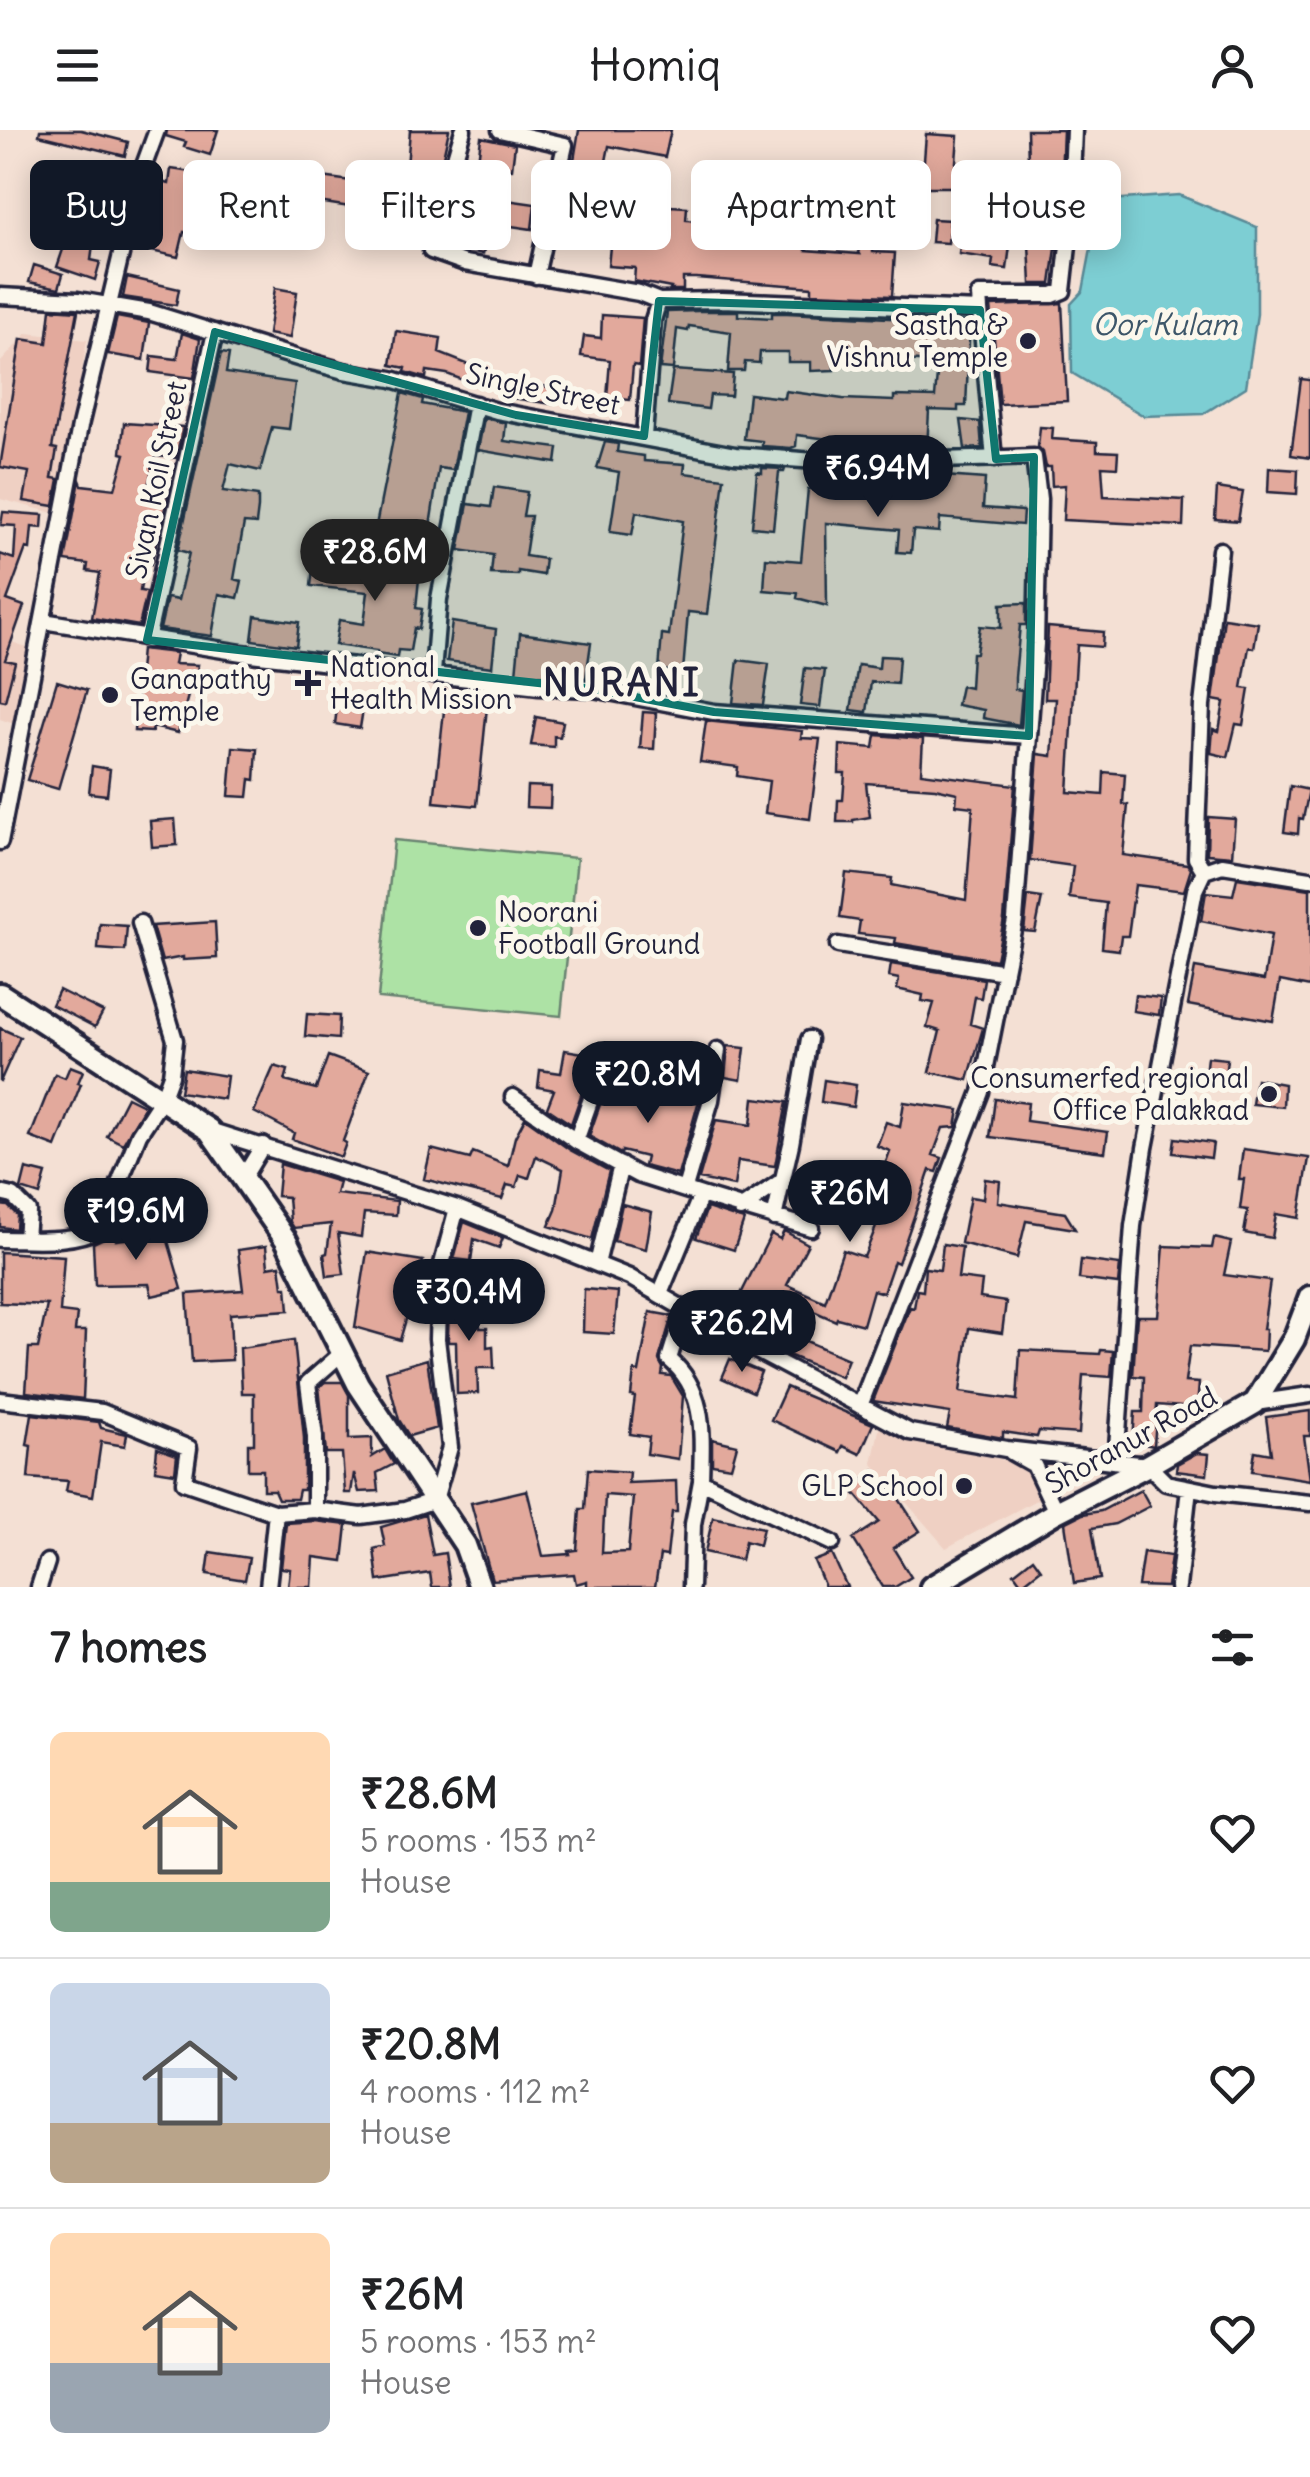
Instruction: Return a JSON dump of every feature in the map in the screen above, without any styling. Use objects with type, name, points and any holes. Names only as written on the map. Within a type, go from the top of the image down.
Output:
[{"type":"street","points":[[0,842],[80,426],[139,178],[156,130]]},
{"type":"street","points":[[462,130],[431,251],[465,263],[640,293],[659,301],[980,310]]},
{"type":"street","points":[[500,130],[565,145],[536,276]]},
{"type":"street","points":[[994,459],[979,296],[1053,295],[1063,290],[1074,130]]},
{"type":"street","name":"Single Street","points":[[0,296],[149,312],[344,371],[392,379],[516,414],[735,455],[843,463],[1034,457],[1038,499],[1036,644],[1029,736]]},
{"type":"street","points":[[644,436],[653,320],[659,301]]},
{"type":"street","name":"Sivan Koil Street","points":[[147,640],[216,332]]},
{"type":"street","points":[[433,673],[439,599],[476,404]]},
{"type":"street","points":[[1204,871],[1196,858],[1202,705],[1220,550]]},
{"type":"street","points":[[43,621],[147,640],[538,688],[593,689],[714,712],[1029,736],[1019,877],[981,1092],[860,1406]]},
{"type":"street","points":[[1116,1461],[1133,1226],[1195,890],[1204,871],[1222,864],[1310,879]]},
{"type":"street","points":[[0,1239],[48,1241],[89,1234],[100,1228],[139,1134],[162,1099],[171,1075],[175,1040],[140,923]]},
{"type":"street","points":[[838,945],[1005,972]]},
{"type":"street","points":[[0,994],[209,1130],[457,1208],[597,1264],[660,1294],[755,1350],[910,1432],[1006,1449],[1148,1466],[1166,1483],[1310,1503]]},
{"type":"street","points":[[774,1218],[809,1039]]},
{"type":"street","points":[[684,1188],[711,1100],[718,1050]]},
{"type":"street","points":[[576,1141],[606,1056]]},
{"type":"street","points":[[513,1097],[576,1141],[638,1175],[810,1228]]},
{"type":"street","points":[[209,1130],[286,1240],[358,1384],[465,1545],[480,1587]]},
{"type":"street","points":[[243,1178],[262,1145]]},
{"type":"street","points":[[597,1264],[621,1166]]},
{"type":"street","points":[[740,1208],[783,1180]]},
{"type":"street","points":[[0,1193],[13,1196],[28,1211],[26,1239]]},
{"type":"street","points":[[660,1294],[700,1195]]},
{"type":"street","points":[[435,1500],[450,1448],[437,1339],[439,1275],[457,1208]]},
{"type":"street","name":"Shoranur Road","points":[[930,1587],[1056,1512],[1148,1466],[1255,1403],[1294,1339],[1310,1297]]},
{"type":"street","points":[[685,1308],[669,1360],[682,1370],[702,1411],[701,1481],[691,1587]]},
{"type":"street","points":[[316,1510],[316,1436],[308,1384],[342,1352]]},
{"type":"street","points":[[1255,1403],[1310,1395]]},
{"type":"street","points":[[0,1400],[102,1412],[188,1448],[184,1482],[276,1513],[316,1510],[361,1516],[405,1510],[435,1500]]},
{"type":"street","points":[[1006,1449],[1034,1465],[1056,1512]]},
{"type":"street","points":[[701,1481],[832,1543]]},
{"type":"street","points":[[1178,1587],[1189,1488]]},
{"type":"street","points":[[268,1587],[276,1513]]},
{"type":"street","points":[[39,1587],[47,1562]]},
{"type":"highlighted area","points":[[659,301],[980,310],[996,459],[1034,457],[1029,736],[714,712],[593,689],[147,640],[215,332],[516,415],[644,436]]},
{"type":"shaded area","points":[[27,333],[87,340],[58,514],[0,499],[0,363]]},
{"type":"shaded area","points":[[0,638],[30,648],[14,724],[0,719]]},
{"type":"shaded area","name":"GLP School","points":[[880,1425],[908,1439],[1013,1462],[1030,1475],[1040,1498],[946,1548],[872,1463]]},
{"type":"green space","name":"Noorani Football Ground","points":[[394,840],[577,858],[561,1016],[378,998]]},
{"type":"water","name":"Oor Kulam","points":[[1179,195],[1257,227],[1257,314],[1246,387],[1203,414],[1144,416],[1072,373],[1071,304],[1083,291],[1091,250],[1121,250],[1121,199]]},
{"type":"building","points":[[40,130],[81,130],[128,142],[125,156],[39,135]]},
{"type":"building","points":[[167,130],[218,130],[210,155],[184,147],[186,142],[166,136]]},
{"type":"building","points":[[410,130],[449,130],[442,160],[408,160]]},
{"type":"building","points":[[579,130],[671,130],[665,157],[609,146],[606,160],[574,160]]},
{"type":"building","points":[[1027,130],[1063,130],[1062,160],[1028,160]]},
{"type":"building","points":[[926,134],[958,136],[956,160],[951,160],[951,187],[931,187],[931,160],[924,160]]},
{"type":"building","points":[[481,137],[515,144],[512,169],[511,160],[478,160]]},
{"type":"building","points":[[171,169],[183,171],[183,236],[178,257],[147,250],[163,250],[163,182],[169,184]]},
{"type":"building","points":[[325,177],[345,180],[345,206],[325,203]]},
{"type":"building","points":[[511,201],[531,203],[531,229],[511,226]]},
{"type":"building","points":[[671,206],[687,207],[686,220],[691,221],[691,250],[895,253],[892,296],[812,293],[812,287],[696,278],[683,278],[683,290],[670,290],[634,281],[635,268],[608,266],[610,250],[671,250]]},
{"type":"building","points":[[933,219],[950,220],[948,243],[931,242]]},
{"type":"building","points":[[63,250],[92,250],[91,260],[100,262],[95,280],[57,267]]},
{"type":"building","points":[[960,250],[1009,250],[1007,269],[992,267],[993,259],[959,254]]},
{"type":"building","points":[[1029,250],[1056,250],[1051,284],[1031,284]]},
{"type":"building","points":[[34,265],[63,274],[59,288],[29,282]]},
{"type":"building","points":[[127,277],[179,289],[176,305],[123,297]]},
{"type":"building","points":[[275,288],[297,292],[290,338],[268,334]]},
{"type":"building","name":"Sastha & Vishnu Temple","points":[[1062,303],[1067,401],[1000,404],[991,306]]},
{"type":"building","points":[[51,309],[78,311],[52,448],[57,449],[52,478],[59,479],[54,506],[24,501],[29,472],[0,467],[21,339],[47,343]]},
{"type":"building","points":[[738,311],[738,316],[772,318],[772,313],[787,313],[970,322],[966,406],[958,406],[958,411],[929,410],[927,450],[852,452],[852,442],[797,435],[796,446],[791,448],[762,446],[762,441],[744,439],[749,394],[784,398],[785,391],[894,401],[894,396],[935,397],[938,363],[908,360],[908,368],[885,366],[880,353],[834,345],[834,370],[811,371],[811,362],[788,362],[788,352],[760,352],[759,363],[745,362],[744,371],[728,371],[731,332],[689,326],[688,331],[677,329],[673,369],[660,368],[667,312]]},
{"type":"building","points":[[602,315],[643,318],[639,366],[633,365],[630,400],[607,398],[610,360],[581,356],[584,336],[601,338]]},
{"type":"building","points":[[117,317],[149,323],[144,360],[108,354]]},
{"type":"building","points":[[396,331],[441,338],[439,353],[482,370],[476,385],[427,371],[426,378],[391,365]]},
{"type":"building","points":[[182,333],[200,339],[194,378],[150,372],[152,356],[177,359]]},
{"type":"building","points":[[221,353],[229,354],[226,373],[295,383],[289,429],[272,427],[260,471],[230,464],[223,491],[258,496],[258,508],[256,524],[244,523],[234,579],[242,581],[238,598],[219,594],[212,636],[160,629],[167,598],[178,600],[189,553],[178,550]]},
{"type":"building","points":[[673,370],[733,374],[731,396],[710,395],[708,409],[668,404]]},
{"type":"building","points":[[1301,379],[1310,380],[1310,458],[1291,455]]},
{"type":"building","points":[[507,381],[556,388],[553,404],[505,397]]},
{"type":"building","points":[[402,393],[423,399],[422,404],[464,412],[453,470],[439,468],[427,545],[374,536]]},
{"type":"building","points":[[484,418],[506,423],[504,441],[558,448],[556,463],[478,450]]},
{"type":"building","points":[[961,420],[980,422],[982,448],[965,449]]},
{"type":"building","points":[[124,423],[183,427],[176,458],[156,456],[146,493],[168,496],[151,564],[144,562],[140,591],[147,592],[139,626],[92,618],[100,573],[87,571],[88,564],[65,561],[80,480],[82,485],[115,489],[125,454],[121,453]]},
{"type":"building","points":[[1040,427],[1053,428],[1052,439],[1097,442],[1097,451],[1118,452],[1117,467],[1102,466],[1104,496],[1184,500],[1183,526],[1063,520],[1065,485],[1052,486],[1051,467],[1046,467],[1038,447]]},
{"type":"building","points":[[605,442],[618,444],[617,452],[644,456],[644,461],[685,464],[684,473],[724,478],[707,614],[688,612],[683,672],[659,670],[662,634],[669,635],[683,521],[636,512],[632,535],[610,532],[619,472],[597,468]]},
{"type":"building","points":[[762,468],[785,469],[779,472],[773,529],[752,527],[757,472],[762,473]]},
{"type":"building","points":[[1269,468],[1298,470],[1297,494],[1268,492]]},
{"type":"building","points":[[888,472],[985,479],[983,508],[1023,511],[1022,525],[940,518],[939,532],[913,530],[911,553],[897,552],[899,530],[826,523],[827,606],[797,598],[798,593],[764,590],[766,558],[801,561],[808,489],[840,487],[842,474]]},
{"type":"building","points":[[494,487],[527,492],[523,516],[531,516],[525,556],[545,559],[543,575],[518,571],[518,575],[491,574],[493,555],[459,550],[468,504],[491,507]]},
{"type":"building","points":[[1217,488],[1243,492],[1238,521],[1215,519]]},
{"type":"building","points":[[3,512],[43,515],[42,528],[32,527],[30,549],[26,548],[7,600],[24,606],[5,660],[15,662],[5,701],[0,700],[0,554],[14,559],[16,526],[1,525]]},
{"type":"building","points":[[314,558],[420,569],[416,608],[422,609],[410,651],[398,650],[397,657],[335,645],[339,620],[364,624],[368,592],[311,586]]},
{"type":"building","points":[[1026,603],[1026,625],[1020,625],[1015,677],[1015,689],[1022,690],[1019,725],[983,718],[984,710],[957,705],[961,686],[970,688],[972,653],[976,653],[980,626],[1001,628],[1001,604]]},
{"type":"building","points":[[255,616],[299,622],[296,646],[252,640]]},
{"type":"building","points":[[1224,618],[1258,623],[1254,648],[1249,647],[1242,688],[1249,689],[1243,725],[1236,724],[1228,757],[1211,753],[1213,729],[1219,731],[1224,702],[1213,700]]},
{"type":"building","points":[[452,622],[496,629],[492,667],[447,661]]},
{"type":"building","points":[[1048,627],[1103,632],[1102,647],[1077,645],[1068,792],[1103,795],[1104,772],[1125,774],[1123,804],[1128,805],[1123,855],[1187,864],[1191,869],[1184,891],[1135,885],[1128,936],[1121,936],[1119,950],[1102,948],[1106,903],[1069,898],[1073,866],[1030,860],[1038,754],[1052,756],[1056,699],[1045,699]]},
{"type":"building","points":[[520,633],[591,643],[586,678],[516,674]]},
{"type":"building","points":[[141,649],[176,653],[174,664],[198,665],[194,693],[189,692],[178,733],[153,727],[152,732],[134,731]]},
{"type":"building","points":[[880,656],[899,657],[897,684],[871,682],[867,712],[851,710],[858,665],[879,668]]},
{"type":"building","points":[[738,660],[769,664],[763,705],[733,703]]},
{"type":"building","points":[[805,668],[825,670],[820,707],[800,705]]},
{"type":"building","points":[[57,681],[87,690],[58,789],[27,780]]},
{"type":"building","points":[[446,692],[488,697],[477,806],[434,802]]},
{"type":"building","points":[[338,700],[364,703],[360,728],[335,724]]},
{"type":"building","points":[[643,712],[656,713],[654,749],[640,748]]},
{"type":"building","points":[[536,717],[563,722],[560,737],[554,736],[554,747],[531,745]]},
{"type":"building","points":[[706,721],[802,731],[801,738],[820,739],[810,819],[765,813],[769,781],[737,776],[738,767],[700,762]]},
{"type":"building","points":[[876,735],[923,739],[921,773],[1015,785],[1004,919],[996,960],[895,943],[896,938],[858,934],[860,921],[840,918],[846,873],[892,878],[891,885],[966,900],[973,807],[956,805],[957,793],[866,783],[870,817],[837,822],[845,773],[839,773],[840,745],[874,748]]},
{"type":"building","points":[[233,747],[257,749],[255,780],[250,779],[248,797],[229,796]]},
{"type":"building","points":[[92,766],[110,769],[107,795],[89,793]]},
{"type":"building","points":[[527,786],[551,787],[550,808],[526,807]]},
{"type":"building","points":[[1290,786],[1309,790],[1298,834],[1284,832]]},
{"type":"building","points":[[1208,817],[1235,819],[1232,856],[1207,854]]},
{"type":"building","points":[[175,819],[177,845],[152,847],[150,821]]},
{"type":"building","points":[[1237,878],[1310,889],[1310,987],[1280,981],[1273,1021],[1188,1005],[1195,968],[1264,980],[1271,935],[1201,921],[1206,892],[1233,895]]},
{"type":"building","points":[[1028,896],[1042,898],[1035,932],[1024,931]]},
{"type":"building","points":[[215,922],[217,958],[162,961],[152,926]]},
{"type":"building","points":[[100,924],[127,926],[125,951],[98,949]]},
{"type":"building","points":[[891,964],[984,979],[981,998],[975,997],[970,1024],[983,1028],[968,1080],[930,1072],[940,1031],[927,1027],[934,1003],[922,1001],[923,995],[897,989],[899,979],[889,977]]},
{"type":"building","points":[[59,990],[103,1012],[95,1027],[52,1005]]},
{"type":"building","points":[[1135,995],[1161,998],[1159,1015],[1133,1011]]},
{"type":"building","points":[[307,1014],[339,1016],[338,1039],[305,1036]]},
{"type":"building","points":[[0,1028],[20,1037],[0,1082]]},
{"type":"building","points":[[728,1046],[745,1048],[741,1080],[725,1077]]},
{"type":"building","points":[[565,1050],[595,1055],[571,1124],[547,1108],[554,1090],[538,1087],[540,1070],[561,1073]]},
{"type":"building","points":[[328,1056],[369,1071],[343,1141],[346,1143],[341,1157],[292,1139],[294,1133],[254,1112],[274,1066],[288,1070],[285,1081],[316,1089]]},
{"type":"building","points":[[1207,1057],[1227,1059],[1225,1077],[1205,1075]]},
{"type":"building","points":[[70,1066],[83,1071],[78,1083],[81,1084],[56,1147],[30,1137],[55,1074],[65,1078]]},
{"type":"building","points":[[184,1069],[227,1076],[224,1099],[180,1092]]},
{"type":"building","name":"Consumerfed regional Office Palakkad","points":[[1256,1079],[1284,1084],[1283,1107],[1252,1104]]},
{"type":"building","points":[[824,1080],[856,1085],[853,1107],[821,1102]]},
{"type":"building","points":[[651,1082],[680,1087],[679,1097],[699,1100],[678,1175],[644,1166],[646,1157],[622,1151],[621,1154],[589,1136],[604,1093],[649,1099]]},
{"type":"building","points":[[127,1097],[145,1106],[123,1144],[107,1136]]},
{"type":"building","points":[[754,1098],[787,1102],[775,1166],[738,1161],[734,1186],[699,1179],[716,1120],[751,1125]]},
{"type":"building","points":[[995,1099],[1028,1103],[1026,1121],[1108,1132],[1105,1152],[990,1137]]},
{"type":"building","points":[[904,1102],[959,1110],[956,1127],[943,1128],[933,1155],[942,1158],[937,1172],[930,1170],[898,1263],[894,1261],[883,1293],[873,1290],[863,1325],[837,1318],[836,1321],[811,1310],[799,1338],[848,1359],[841,1377],[781,1352],[742,1330],[770,1334],[772,1320],[733,1310],[771,1234],[780,1239],[784,1231],[808,1244],[787,1285],[825,1302],[843,1250],[864,1257],[886,1202],[867,1197],[873,1174],[881,1176],[890,1151],[877,1146],[886,1122],[900,1127]]},
{"type":"building","points":[[525,1118],[570,1150],[609,1171],[592,1239],[549,1226],[563,1169],[536,1156],[529,1178],[520,1175],[516,1187],[507,1185],[502,1199],[424,1179],[431,1149],[470,1159],[473,1152],[508,1166],[515,1137]]},
{"type":"building","points":[[1175,1138],[1213,1143],[1211,1158],[1173,1153]]},
{"type":"building","points":[[1243,1149],[1309,1158],[1299,1218],[1276,1214],[1272,1238],[1244,1233],[1248,1210],[1240,1209],[1244,1179],[1239,1179]]},
{"type":"building","points":[[280,1164],[339,1182],[336,1194],[397,1201],[396,1215],[364,1213],[361,1237],[338,1233],[344,1274],[327,1276],[324,1254],[331,1224],[294,1228],[290,1222],[288,1197],[277,1196]]},
{"type":"building","points":[[26,1169],[46,1174],[40,1195],[21,1189]]},
{"type":"building","points":[[985,1179],[1000,1181],[998,1202],[1065,1213],[1075,1229],[1026,1221],[1017,1258],[961,1243],[970,1197],[983,1199]]},
{"type":"building","points":[[797,1180],[830,1189],[822,1219],[798,1212],[801,1202],[792,1200]]},
{"type":"building","points":[[622,1204],[652,1212],[646,1249],[614,1241]]},
{"type":"building","points":[[0,1205],[8,1206],[17,1215],[16,1229],[0,1227]]},
{"type":"building","points":[[707,1208],[744,1220],[734,1250],[696,1238]]},
{"type":"building","points":[[464,1222],[503,1238],[499,1248],[474,1239],[471,1261],[454,1259]]},
{"type":"building","points":[[166,1234],[182,1289],[152,1296],[149,1284],[95,1285],[93,1243],[108,1236],[116,1236],[116,1240]]},
{"type":"building","points":[[1214,1238],[1231,1242],[1224,1275],[1270,1281],[1263,1329],[1265,1351],[1190,1346],[1185,1382],[1199,1383],[1197,1408],[1157,1405],[1154,1446],[1133,1442],[1135,1412],[1143,1412],[1144,1377],[1133,1376],[1137,1316],[1158,1316],[1164,1246],[1212,1248]]},
{"type":"building","points":[[943,1244],[962,1247],[958,1278],[982,1281],[980,1298],[1006,1302],[1002,1333],[969,1328],[960,1392],[1017,1400],[1020,1350],[1100,1354],[1101,1350],[1113,1351],[1111,1377],[1083,1375],[1079,1434],[1039,1431],[1037,1437],[1003,1432],[1003,1438],[947,1428],[950,1413],[873,1401],[910,1307],[914,1308],[917,1290],[923,1291],[925,1268],[940,1270]]},
{"type":"building","points":[[266,1246],[268,1267],[280,1265],[289,1310],[230,1314],[232,1360],[192,1362],[187,1294],[243,1290],[238,1250]]},
{"type":"building","points":[[0,1252],[64,1256],[60,1312],[77,1314],[75,1331],[86,1331],[83,1399],[26,1392],[29,1348],[38,1348],[47,1305],[0,1303]]},
{"type":"building","points":[[367,1252],[423,1261],[400,1340],[355,1327]]},
{"type":"building","points":[[1081,1260],[1120,1265],[1118,1284],[1079,1279]]},
{"type":"building","points":[[452,1268],[501,1271],[500,1286],[450,1278]]},
{"type":"building","points":[[584,1289],[618,1292],[614,1334],[583,1332]]},
{"type":"building","points":[[478,1298],[480,1328],[487,1328],[487,1347],[493,1346],[494,1368],[477,1368],[478,1393],[457,1394],[456,1342],[448,1342],[449,1300]]},
{"type":"building","points":[[650,1312],[672,1316],[659,1360],[662,1375],[671,1376],[683,1396],[678,1459],[647,1454],[649,1437],[630,1434],[634,1371],[639,1372]]},
{"type":"building","points":[[294,1340],[304,1438],[304,1490],[299,1490],[297,1499],[278,1499],[274,1490],[263,1490],[263,1470],[248,1470],[248,1444],[254,1444],[254,1393],[242,1393],[240,1348]]},
{"type":"building","points":[[427,1359],[437,1428],[409,1436],[399,1420],[386,1371]]},
{"type":"building","points":[[730,1359],[761,1372],[753,1392],[722,1378]]},
{"type":"building","points":[[325,1382],[342,1382],[349,1395],[349,1439],[372,1438],[372,1457],[385,1449],[394,1464],[377,1473],[379,1491],[359,1492],[354,1473],[351,1493],[345,1493],[342,1453],[326,1453],[319,1387]]},
{"type":"building","points":[[786,1387],[873,1424],[860,1454],[843,1446],[840,1452],[771,1420]]},
{"type":"building","points":[[1310,1411],[1310,1436],[1304,1436],[1310,1480],[1252,1471],[1255,1451],[1271,1454],[1266,1417]]},
{"type":"building","points":[[32,1414],[99,1422],[101,1428],[127,1434],[125,1446],[101,1442],[93,1496],[66,1491],[68,1481],[28,1478],[31,1446],[27,1445]]},
{"type":"building","points":[[712,1439],[737,1445],[731,1467],[712,1464]]},
{"type":"building","points":[[157,1448],[177,1455],[175,1473],[155,1470]]},
{"type":"building","points":[[1197,1453],[1209,1454],[1207,1475],[1176,1471],[1177,1464]]},
{"type":"building","points":[[588,1469],[629,1472],[628,1483],[676,1481],[677,1512],[672,1512],[667,1556],[660,1555],[655,1587],[587,1587],[587,1581],[576,1584],[574,1574],[492,1580],[471,1503],[527,1490],[543,1556],[577,1550],[580,1509],[585,1509]],"holes":[[[605,1495],[633,1497],[628,1552],[602,1553]]]},
{"type":"building","points":[[874,1470],[920,1531],[893,1548],[911,1577],[895,1587],[883,1587],[853,1539],[879,1522],[852,1490]]},
{"type":"building","points":[[1141,1490],[1150,1506],[1115,1524],[1092,1528],[1100,1579],[1074,1583],[1065,1523],[1101,1511]]},
{"type":"building","points":[[425,1514],[433,1555],[445,1553],[450,1587],[432,1587],[430,1573],[378,1581],[374,1549],[385,1546],[381,1527]]},
{"type":"building","points":[[713,1517],[763,1528],[759,1545],[745,1541],[741,1560],[705,1552]]},
{"type":"building","points":[[286,1523],[347,1525],[343,1561],[314,1557],[312,1587],[288,1587],[290,1569],[281,1568]]},
{"type":"building","points":[[210,1552],[249,1558],[245,1580],[207,1574]]},
{"type":"building","points":[[1143,1552],[1171,1556],[1167,1587],[1138,1586]]},
{"type":"building","points":[[832,1554],[847,1587],[825,1587],[814,1561]]},
{"type":"building","points":[[1033,1558],[1041,1569],[1022,1584],[1014,1573]]},
{"type":"place","name":"Sastha & Vishnu Temple","points":[[1028,341]]},
{"type":"place","name":"National Health Mission","points":[[308,683]]},
{"type":"place","name":"Ganapathy Temple","points":[[110,695]]},
{"type":"place","name":"Noorani Football Ground","points":[[478,928]]},
{"type":"place","name":"Consumerfed regional Office Palakkad","points":[[1269,1094]]},
{"type":"place","name":"GLP School","points":[[964,1486]]},
{"type":"district","name":"NURANI","points":[[622,682]]}]
